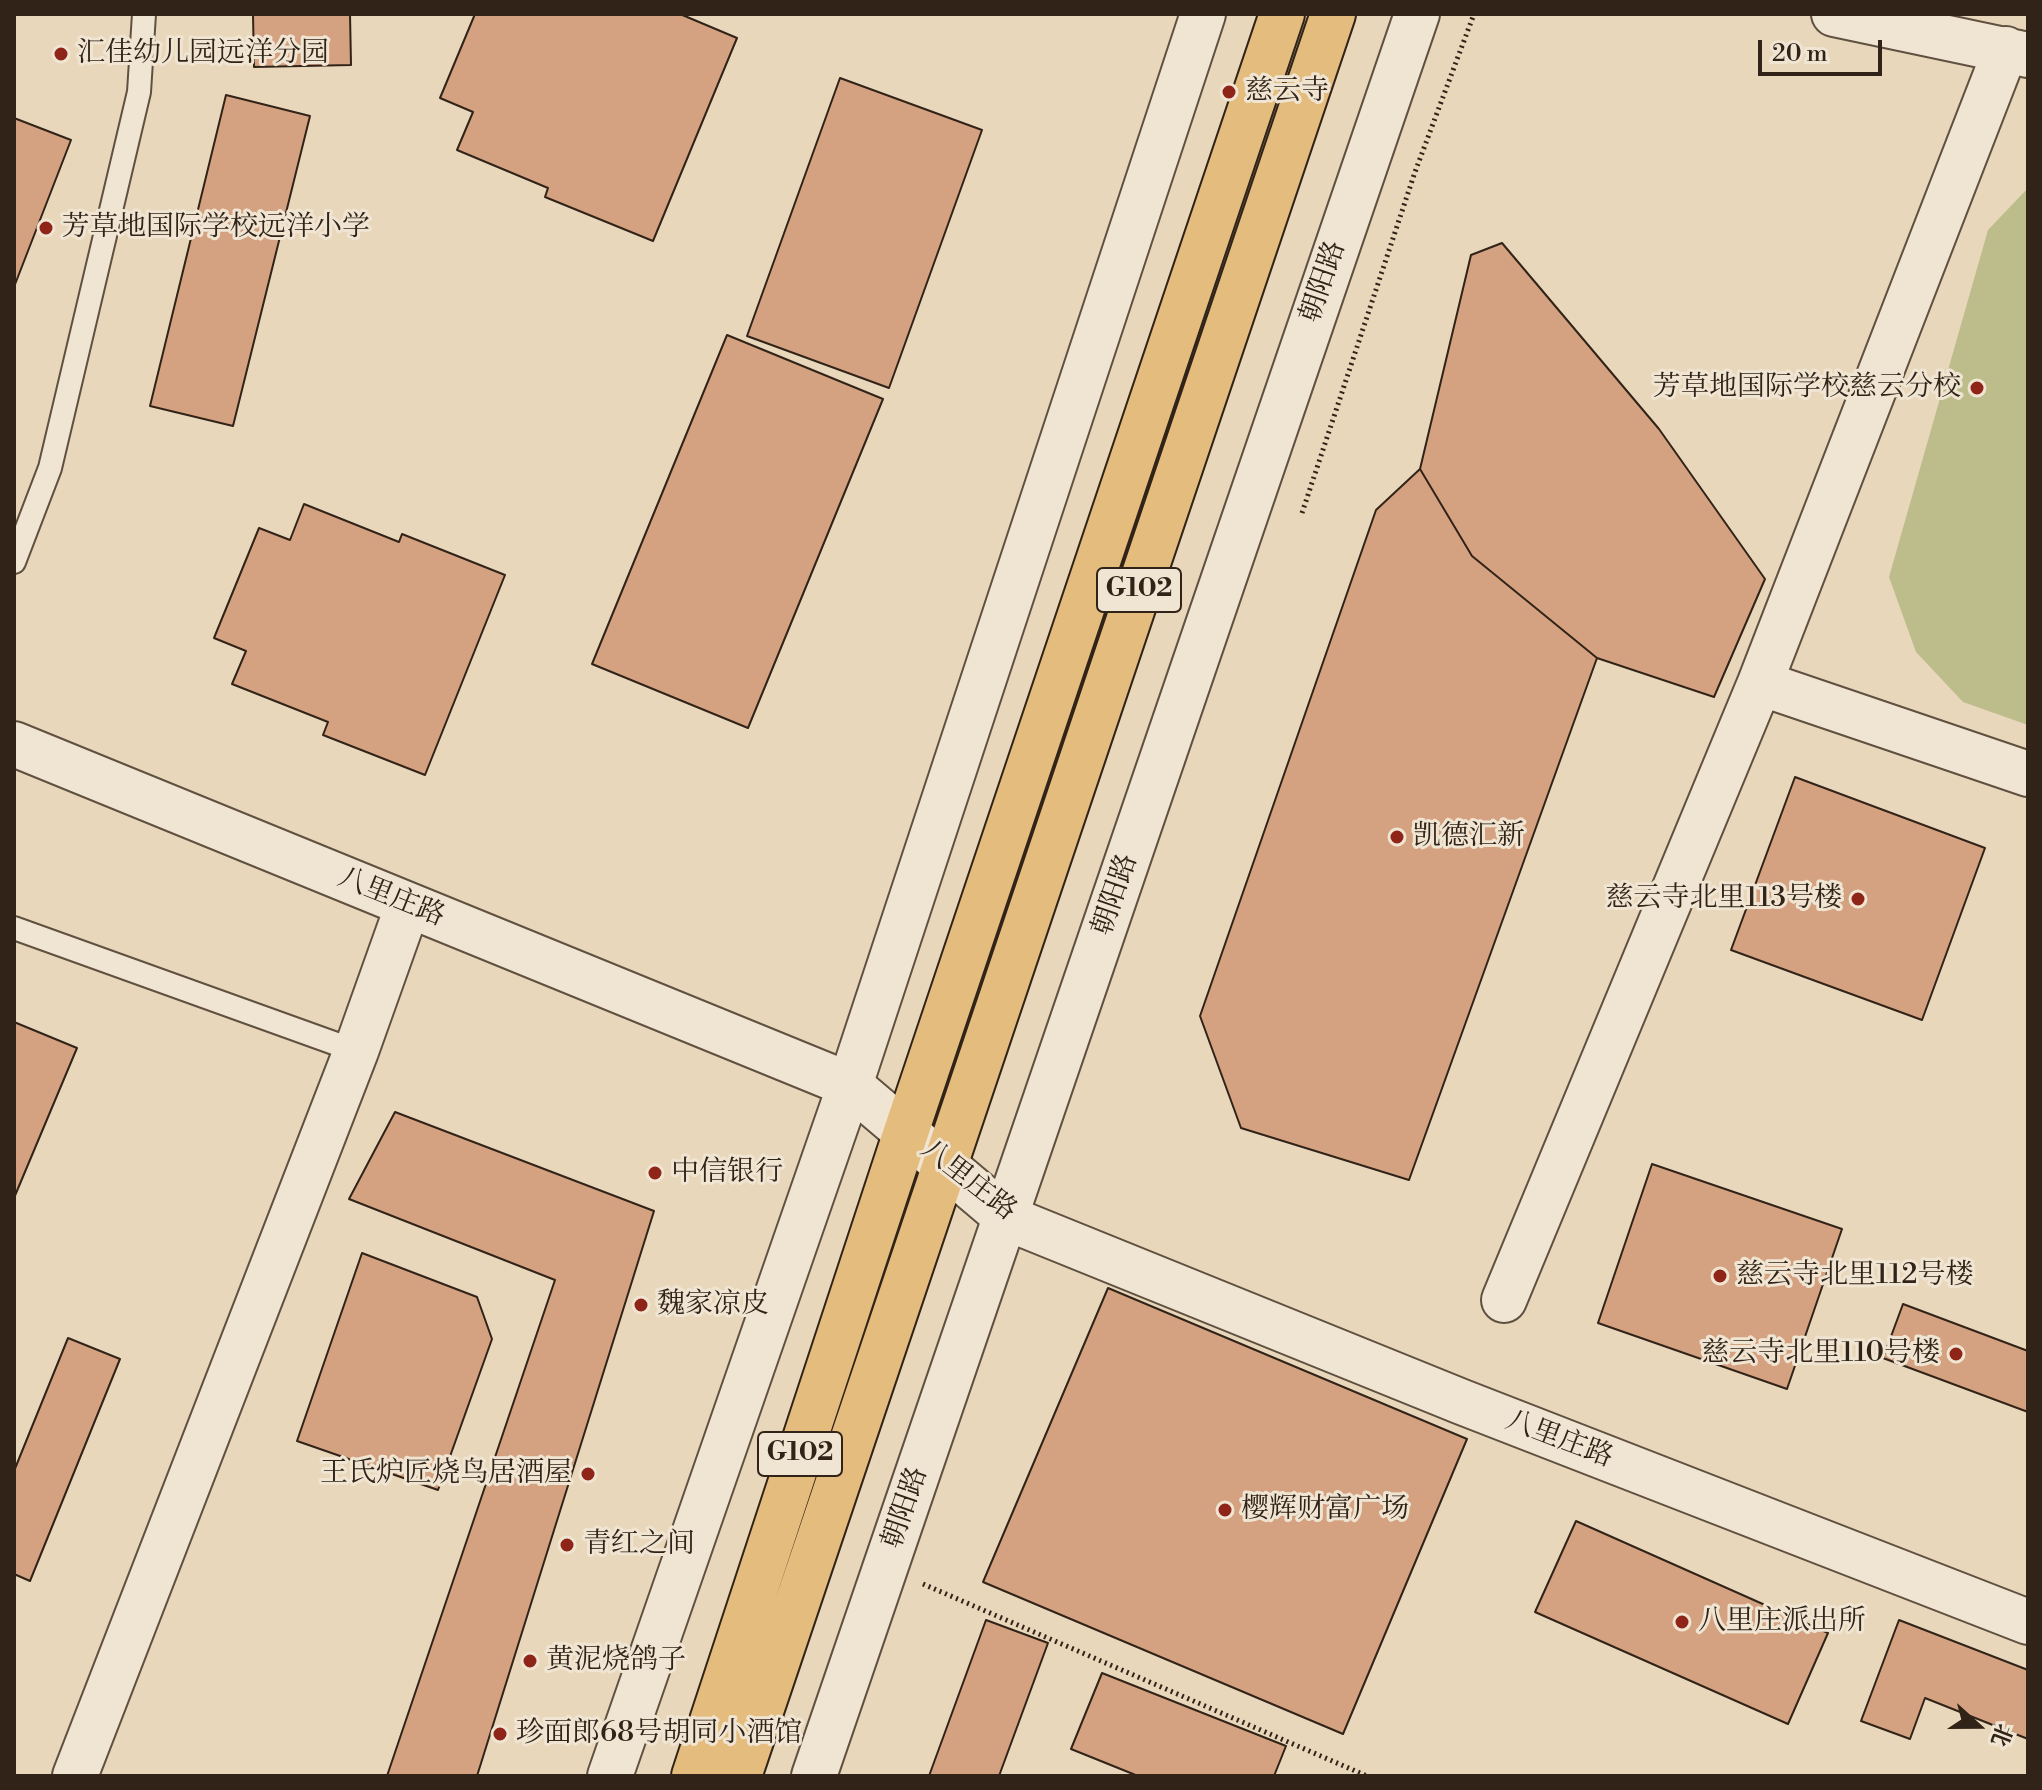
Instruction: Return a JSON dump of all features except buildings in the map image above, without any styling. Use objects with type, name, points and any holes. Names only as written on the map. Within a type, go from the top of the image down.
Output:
[{"type":"highway","name":"G102","points":[[694,1776],[906,1132],[1282,14]]},
{"type":"highway","name":"G102","points":[[739,1776],[1333,14]]},
{"type":"street","points":[[610,1776],[850,1085],[1203,14]]},
{"type":"street","name":"朝阳路","points":[[814,1776],[1417,14]]},
{"type":"street","points":[[1504,1300],[2017,52],[1834,14]]},
{"type":"street","points":[[1760,683],[2028,774]]},
{"type":"street","name":"八里庄路","points":[[14,744],[850,1085],[1007,1218],[1462,1402],[2028,1622]]},
{"type":"street","points":[[75,1776],[356,1051],[408,905]]},
{"type":"lane","points":[[14,562],[50,468],[139,92],[144,14]]},
{"type":"lane","points":[[14,928],[356,1051]]},
{"type":"path","points":[[1302,513],[1415,172],[1474,14]]},
{"type":"path","points":[[886,1568],[1367,1776]]},
{"type":"green space","name":"芳草地国际学校慈云分校","points":[[2028,188],[2028,725],[1963,702],[1916,652],[1889,577],[1988,230]]},
{"type":"place","name":"汇佳幼儿园远洋分园","points":[[61,54]]},
{"type":"place","name":"慈云寺","points":[[1229,92]]},
{"type":"place","name":"芳草地国际学校远洋小学","points":[[46,228]]},
{"type":"place","name":"芳草地国际学校慈云分校","points":[[1977,388]]},
{"type":"place","name":"凯德汇新","points":[[1397,837]]},
{"type":"place","name":"慈云寺北里113号楼","points":[[1858,899]]},
{"type":"place","name":"中信银行","points":[[655,1173]]},
{"type":"place","name":"慈云寺北里112号楼","points":[[1720,1276]]},
{"type":"place","name":"魏家凉皮","points":[[641,1305]]},
{"type":"place","name":"慈云寺北里110号楼","points":[[1956,1354]]},
{"type":"place","name":"王氏炉匠烧鸟居酒屋","points":[[588,1474]]},
{"type":"place","name":"樱辉财富广场","points":[[1225,1510]]},
{"type":"place","name":"青红之间","points":[[567,1545]]},
{"type":"place","name":"八里庄派出所","points":[[1682,1622]]},
{"type":"place","name":"黄泥烧鸽子","points":[[530,1661]]},
{"type":"place","name":"珍面郎68号胡同小酒馆","points":[[500,1734]]}]
